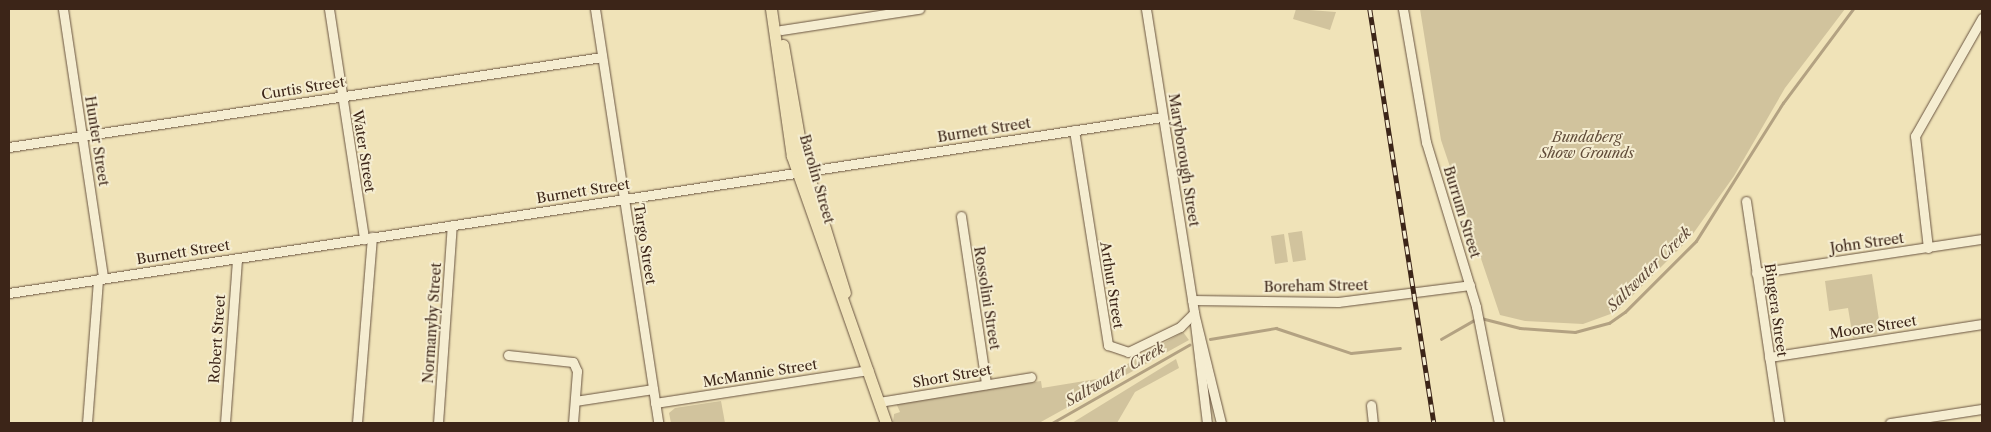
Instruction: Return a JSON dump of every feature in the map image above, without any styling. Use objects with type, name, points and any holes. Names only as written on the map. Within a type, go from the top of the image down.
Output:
[{"type":"main road","name":"Barolin Street","points":[[771,9],[801,171],[884,419]]},
{"type":"main road","name":"Barolin Street","points":[[777,9],[801,171]]},
{"type":"street","name":"Hunter Street","points":[[63,9],[101,279],[87,423]]},
{"type":"street","name":"Water Street","points":[[328,9],[368,238],[357,423]]},
{"type":"street","name":"Targo Street","points":[[595,9],[658,423]]},
{"type":"street","points":[[781,30],[901,10],[919,9]]},
{"type":"street","name":"Maryborough Street","points":[[1146,9],[1192,300],[1221,423]]},
{"type":"street","name":"Burrum Street","points":[[1403,9],[1426,142],[1470,285],[1499,423]]},
{"type":"street","points":[[1928,248],[1915,136],[1982,18]]},
{"type":"street","name":"Curtis Street","points":[[9,147],[602,57]]},
{"type":"street","name":"Burnett Street","points":[[9,293],[1162,117]]},
{"type":"street","name":"Arthur Street","points":[[1074,130],[1108,345],[1128,352],[1180,327],[1195,314]]},
{"type":"street","name":"Bingera Street","points":[[1746,201],[1779,423]]},
{"type":"street","name":"Rossolini Street","points":[[961,216],[986,384]]},
{"type":"street","name":"Normanyby Street","points":[[438,423],[452,225]]},
{"type":"street","name":"John Street","points":[[1756,273],[1982,239]]},
{"type":"street","name":"Robert Street","points":[[225,423],[237,258]]},
{"type":"street","name":"Boreham Street","points":[[1192,300],[1338,302],[1470,285]]},
{"type":"street","name":"Maryborough Street","points":[[1195,314],[1207,423]]},
{"type":"street","name":"Moore Street","points":[[1769,357],[1982,324]]},
{"type":"street","points":[[508,355],[573,362],[577,371],[573,423]]},
{"type":"street","name":"McMannie Street","points":[[655,403],[868,370]]},
{"type":"street","name":"Short Street","points":[[879,402],[1031,377]]},
{"type":"street","points":[[575,400],[653,389]]},
{"type":"street","points":[[1371,404],[1373,423]]},
{"type":"street","points":[[1890,423],[1982,409]]},
{"type":"green space","points":[[1296,9],[1336,12],[1330,30],[1293,19]]},
{"type":"green space","name":"Bundaberg Show Grounds","points":[[1420,9],[1845,9],[1785,88],[1734,176],[1690,238],[1616,312],[1583,324],[1525,321],[1500,315],[1441,140]]},
{"type":"green space","points":[[1302,231],[1306,260],[1293,262],[1288,233]]},
{"type":"green space","points":[[1284,234],[1288,262],[1275,264],[1271,236]]},
{"type":"green space","points":[[1872,274],[1881,333],[1853,338],[1848,308],[1829,311],[1825,281]]},
{"type":"green space","points":[[1183,332],[1189,340],[1039,423],[893,423],[894,414],[900,412],[896,403],[1041,381],[1042,388],[1103,378]]},
{"type":"green space","points":[[1176,359],[1179,368],[1135,392],[1117,423],[1072,423]]},
{"type":"green space","points":[[721,401],[725,423],[671,423],[669,413],[675,408]]},
{"type":"waterway","name":"Saltwater Creek","points":[[1481,318],[1520,328],[1575,332],[1609,323],[1625,312],[1696,241],[1783,103],[1853,9]]},
{"type":"waterway","name":"Saltwater Creek","points":[[1441,339],[1476,319]]},
{"type":"waterway","name":"Saltwater Creek","points":[[1210,339],[1276,328],[1351,353],[1400,348]]},
{"type":"waterway","name":"Saltwater Creek","points":[[1052,423],[1189,345]]},
{"type":"railway","points":[[1370,9],[1434,423]]}]
